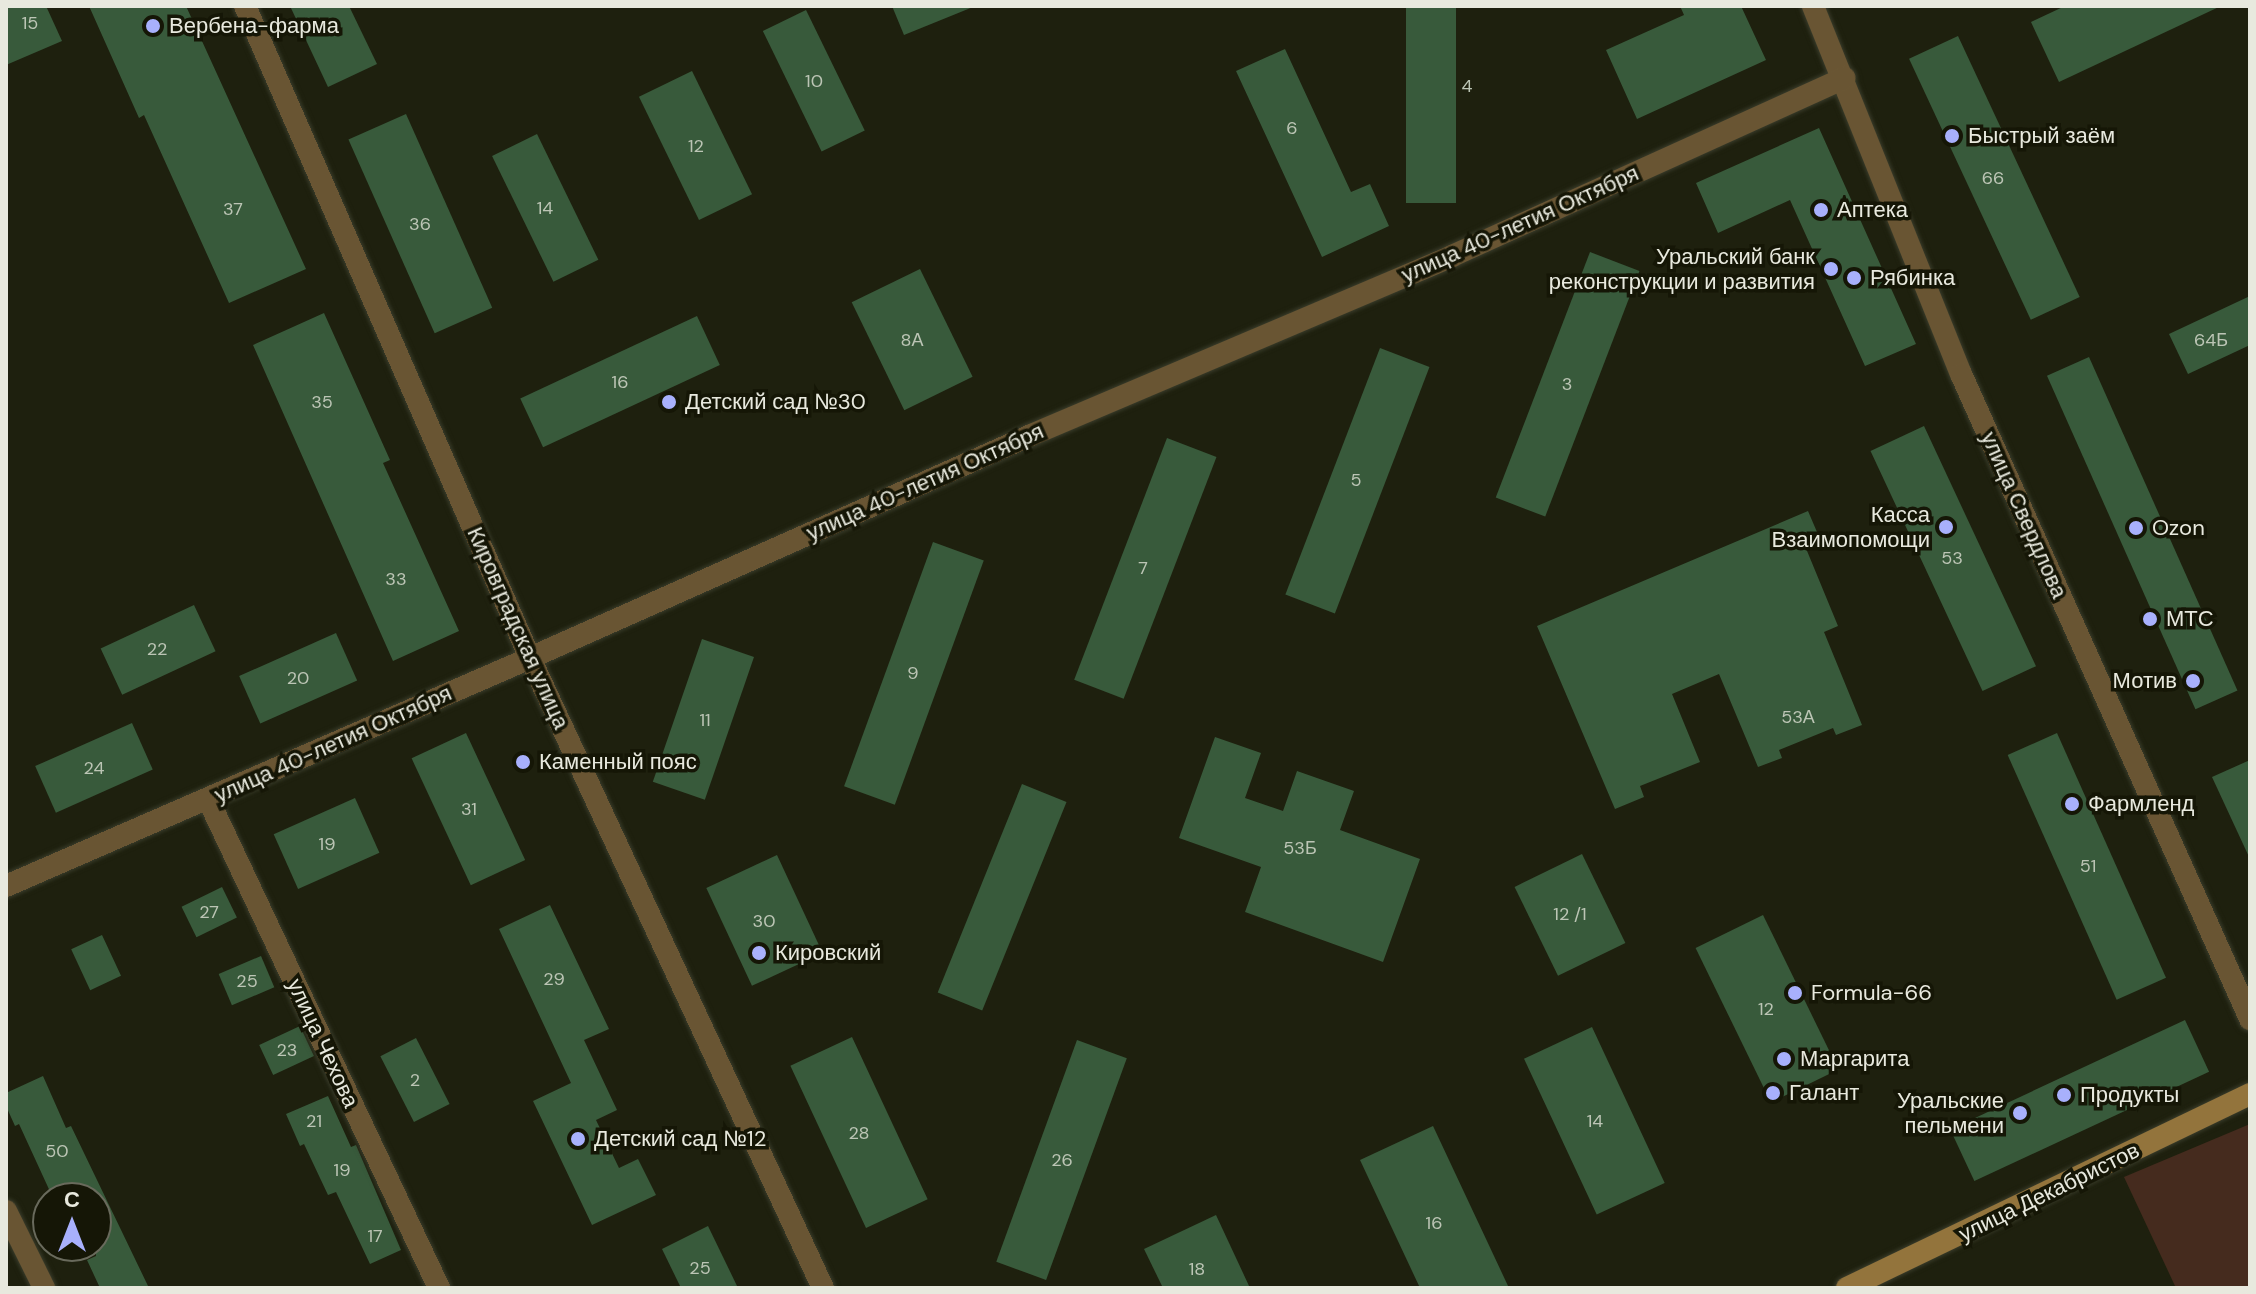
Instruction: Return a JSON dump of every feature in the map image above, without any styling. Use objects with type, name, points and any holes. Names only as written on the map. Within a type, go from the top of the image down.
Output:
[{"type":"main road","name":"улица Декабристов","points":[[1847,1288],[2250,1094]]},
{"type":"street","name":"Кировградская улица","points":[[245,6],[530,658],[823,1288]]},
{"type":"street","name":"улица Свердлова","points":[[1813,6],[1845,78],[1961,374],[2250,1019]]},
{"type":"street","name":"улица 40-летия Октября","points":[[6,886],[1031,435],[1452,256],[1845,78]]},
{"type":"street","name":"улица Чехова","points":[[208,799],[439,1288]]},
{"type":"street","points":[[6,1211],[44,1288]]},
{"type":"shaded area","points":[[2250,1124],[2250,1288],[2176,1288],[2124,1177]]},
{"type":"building","points":[[6,6],[46,6],[62,41],[6,65]]},
{"type":"building","points":[[89,6],[186,6],[306,269],[229,303],[144,115],[139,118]]},
{"type":"building","points":[[290,6],[349,6],[377,64],[328,87]]},
{"type":"building","points":[[892,6],[973,6],[973,7],[904,35]]},
{"type":"building","points":[[1406,6],[1456,6],[1456,203],[1406,203]]},
{"type":"building","points":[[1680,6],[1741,6],[1766,60],[1637,119],[1606,50],[1684,15]]},
{"type":"building","points":[[2065,6],[2221,6],[2059,82],[2031,22]]},
{"type":"building","points":[[806,10],[865,130],[822,151],[763,31]]},
{"type":"building","points":[[1958,36],[2080,297],[2031,320],[1909,59]]},
{"type":"building","points":[[1285,49],[1351,192],[1370,184],[1389,226],[1322,257],[1236,71]]},
{"type":"building","points":[[692,71],[752,194],[699,220],[639,97]]},
{"type":"building","points":[[406,114],[492,308],[435,333],[348,140]]},
{"type":"building","points":[[1819,128],[1916,344],[1865,366],[1790,200],[1718,233],[1696,183]]},
{"type":"building","points":[[537,134],[598,260],[553,282],[492,156]]},
{"type":"building","points":[[1590,252],[1639,271],[1545,517],[1496,498]]},
{"type":"building","points":[[920,269],[973,377],[904,410],[852,302]]},
{"type":"building","points":[[2250,296],[2250,345],[2188,374],[2169,334]]},
{"type":"building","points":[[324,313],[390,460],[383,463],[459,631],[393,661],[253,345]]},
{"type":"building","points":[[697,316],[720,365],[543,447],[520,398]]},
{"type":"building","points":[[1380,348],[1429,367],[1335,613],[1285,594]]},
{"type":"building","points":[[2089,357],[2237,690],[2195,709],[2047,376]]},
{"type":"building","points":[[1924,426],[2036,666],[1983,691],[1871,451]]},
{"type":"building","points":[[1167,438],[1216,457],[1124,699],[1074,680]]},
{"type":"building","points":[[1808,511],[1820,539],[1805,546],[1838,626],[1824,632],[1862,725],[1836,735],[1833,728],[1779,750],[1782,758],[1758,767],[1719,674],[1672,694],[1700,762],[1640,786],[1644,797],[1615,809],[1537,626]]},
{"type":"building","points":[[933,542],[984,560],[895,805],[844,786]]},
{"type":"building","points":[[194,605],[216,651],[122,695],[101,649]]},
{"type":"building","points":[[336,633],[357,681],[260,724],[239,676]]},
{"type":"building","points":[[702,639],[754,657],[705,800],[653,782]]},
{"type":"building","points":[[132,723],[153,770],[56,813],[35,766]]},
{"type":"building","points":[[466,733],[525,860],[471,885],[412,758]]},
{"type":"building","points":[[2057,733],[2166,978],[2117,1000],[2008,755]]},
{"type":"building","points":[[1215,737],[1261,753],[1245,798],[1283,811],[1297,771],[1354,791],[1340,830],[1420,859],[1383,962],[1245,912],[1261,867],[1179,838]]},
{"type":"building","points":[[2250,760],[2250,859],[2212,777]]},
{"type":"building","points":[[1022,784],[1067,802],[982,1011],[938,993]]},
{"type":"building","points":[[355,798],[379,853],[298,889],[274,834]]},
{"type":"building","points":[[1582,854],[1625,943],[1558,976],[1515,887]]},
{"type":"building","points":[[777,855],[823,953],[752,986],[706,888]]},
{"type":"building","points":[[222,887],[237,918],[196,937],[182,907]]},
{"type":"building","points":[[550,905],[609,1029],[584,1040],[617,1110],[596,1120],[619,1168],[638,1159],[656,1195],[592,1225],[533,1101],[571,1083],[499,929]]},
{"type":"building","points":[[1763,915],[1838,1070],[1771,1102],[1696,948]]},
{"type":"building","points":[[102,935],[121,976],[90,990],[71,949]]},
{"type":"building","points":[[261,956],[274,987],[232,1005],[219,974]]},
{"type":"building","points":[[2185,1020],[2209,1072],[1974,1181],[1950,1129]]},
{"type":"building","points":[[300,1026],[314,1056],[273,1075],[259,1045]]},
{"type":"building","points":[[1592,1027],[1665,1183],[1597,1215],[1524,1059]]},
{"type":"building","points":[[852,1037],[928,1199],[866,1228],[790,1066]]},
{"type":"building","points":[[416,1038],[450,1104],[414,1122],[380,1056]]},
{"type":"building","points":[[1077,1040],[1127,1058],[1046,1280],[996,1262]]},
{"type":"building","points":[[43,1076],[66,1128],[71,1126],[98,1182],[46,1182],[19,1124],[15,1126],[6,1106],[6,1093]]},
{"type":"building","points":[[328,1096],[351,1147],[356,1145],[401,1250],[370,1264],[336,1192],[328,1195],[286,1114]]},
{"type":"building","points":[[1433,1126],[1509,1288],[1420,1288],[1360,1160]]},
{"type":"building","points":[[112,1211],[149,1288],[100,1288],[88,1262],[112,1262]]},
{"type":"building","points":[[1216,1215],[1250,1288],[1163,1288],[1144,1249]]},
{"type":"building","points":[[708,1226],[738,1288],[681,1288],[662,1249]]},
{"type":"place","name":"Вербена-фарма","points":[[153,26]]},
{"type":"place","name":"Быстрый заём","points":[[1952,136]]},
{"type":"place","name":"Аптека","points":[[1821,210]]},
{"type":"place","name":"Уральский банк реконструкции и развития","points":[[1831,269]]},
{"type":"place","name":"Рябинка","points":[[1854,278]]},
{"type":"place","name":"Детский сад №30","points":[[669,402]]},
{"type":"place","name":"Касса Взаимопомощи","points":[[1946,527]]},
{"type":"place","name":"Ozon","points":[[2136,528]]},
{"type":"place","name":"МТС","points":[[2150,619]]},
{"type":"place","name":"Мотив","points":[[2193,681]]},
{"type":"place","name":"Каменный пояс","points":[[523,762]]},
{"type":"place","name":"Фармленд","points":[[2072,804]]},
{"type":"place","name":"Кировский","points":[[759,953]]},
{"type":"place","name":"Formula-66","points":[[1795,993]]},
{"type":"place","name":"Маргарита","points":[[1784,1059]]},
{"type":"place","name":"Галант","points":[[1773,1093]]},
{"type":"place","name":"Продукты","points":[[2064,1095]]},
{"type":"place","name":"Уральские пельмени","points":[[2020,1113]]},
{"type":"place","name":"Детский сад №12","points":[[578,1139]]}]
